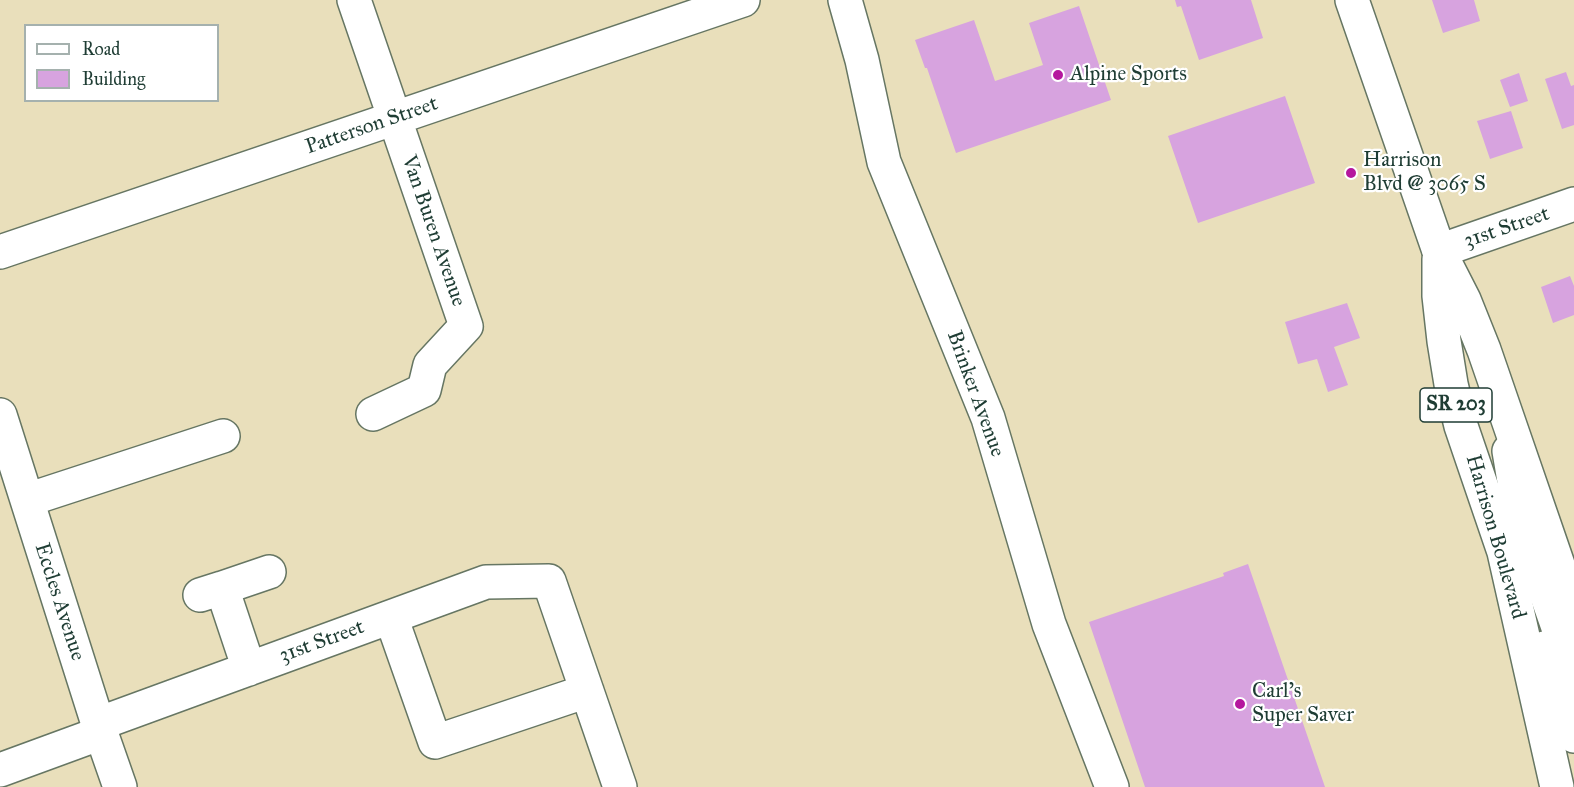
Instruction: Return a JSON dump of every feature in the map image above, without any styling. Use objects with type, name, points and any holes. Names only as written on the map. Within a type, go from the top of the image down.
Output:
[{"type":"street","name":"Van Buren Avenue","points":[[354,0],[466,326],[430,365],[424,390],[373,414]]},
{"type":"street","name":"Patterson Street","points":[[0,252],[743,0]]},
{"type":"street","name":"Brinker Avenue","points":[[845,0],[862,60],[884,162],[987,418],[1049,624],[1112,787]]},
{"type":"street","name":"Harrison Boulevard","points":[[1352,0],[1439,251],[1474,322],[1574,610]]},
{"type":"street","name":"31st Street","points":[[1439,251],[1574,204]]},
{"type":"street","name":"Harrison Boulevard","points":[[1439,251],[1439,296],[1451,384],[1461,426],[1504,552],[1557,787]]},
{"type":"street","points":[[1494,380],[1503,417],[1518,505],[1527,539],[1574,673]]},
{"type":"street","name":"Eccles Avenue","points":[[0,415],[99,728],[120,787]]},
{"type":"street","points":[[27,500],[223,436]]},
{"type":"street","points":[[1504,552],[1537,630],[1574,736]]},
{"type":"street","points":[[249,669],[211,591],[269,572]]},
{"type":"street","name":"31st Street","points":[[0,770],[249,669],[486,582],[549,580],[587,692]]},
{"type":"street","points":[[391,617],[435,741],[587,692],[620,787]]},
{"type":"building","points":[[1175,0],[1251,0],[1263,38],[1199,60],[1181,6],[1177,7]]},
{"type":"building","points":[[1432,0],[1474,0],[1480,21],[1443,33]]},
{"type":"building","name":"Alpine Sports","points":[[1079,6],[1111,100],[956,153],[915,40],[974,20],[995,81],[1043,65],[1029,23]]},
{"type":"building","points":[[1566,72],[1571,86],[1574,85],[1574,125],[1562,129],[1545,79]]},
{"type":"building","points":[[1519,73],[1528,101],[1510,107],[1500,80]]},
{"type":"building","points":[[1285,96],[1315,183],[1198,223],[1168,136]]},
{"type":"building","points":[[1511,111],[1523,148],[1490,159],[1477,121]]},
{"type":"building","points":[[1570,276],[1574,286],[1574,315],[1553,323],[1541,287]]},
{"type":"building","points":[[1347,303],[1360,338],[1334,347],[1348,385],[1328,392],[1317,359],[1298,364],[1285,322]]},
{"type":"building","points":[[1248,564],[1325,787],[1145,787],[1089,622],[1224,576],[1223,573]]},
{"type":"place","name":"Alpine Sports","points":[[1058,75]]},
{"type":"place","name":"Harrison Blvd @ 3065 S","points":[[1351,173]]},
{"type":"place","name":"Carl's Super Saver","points":[[1240,704]]}]
